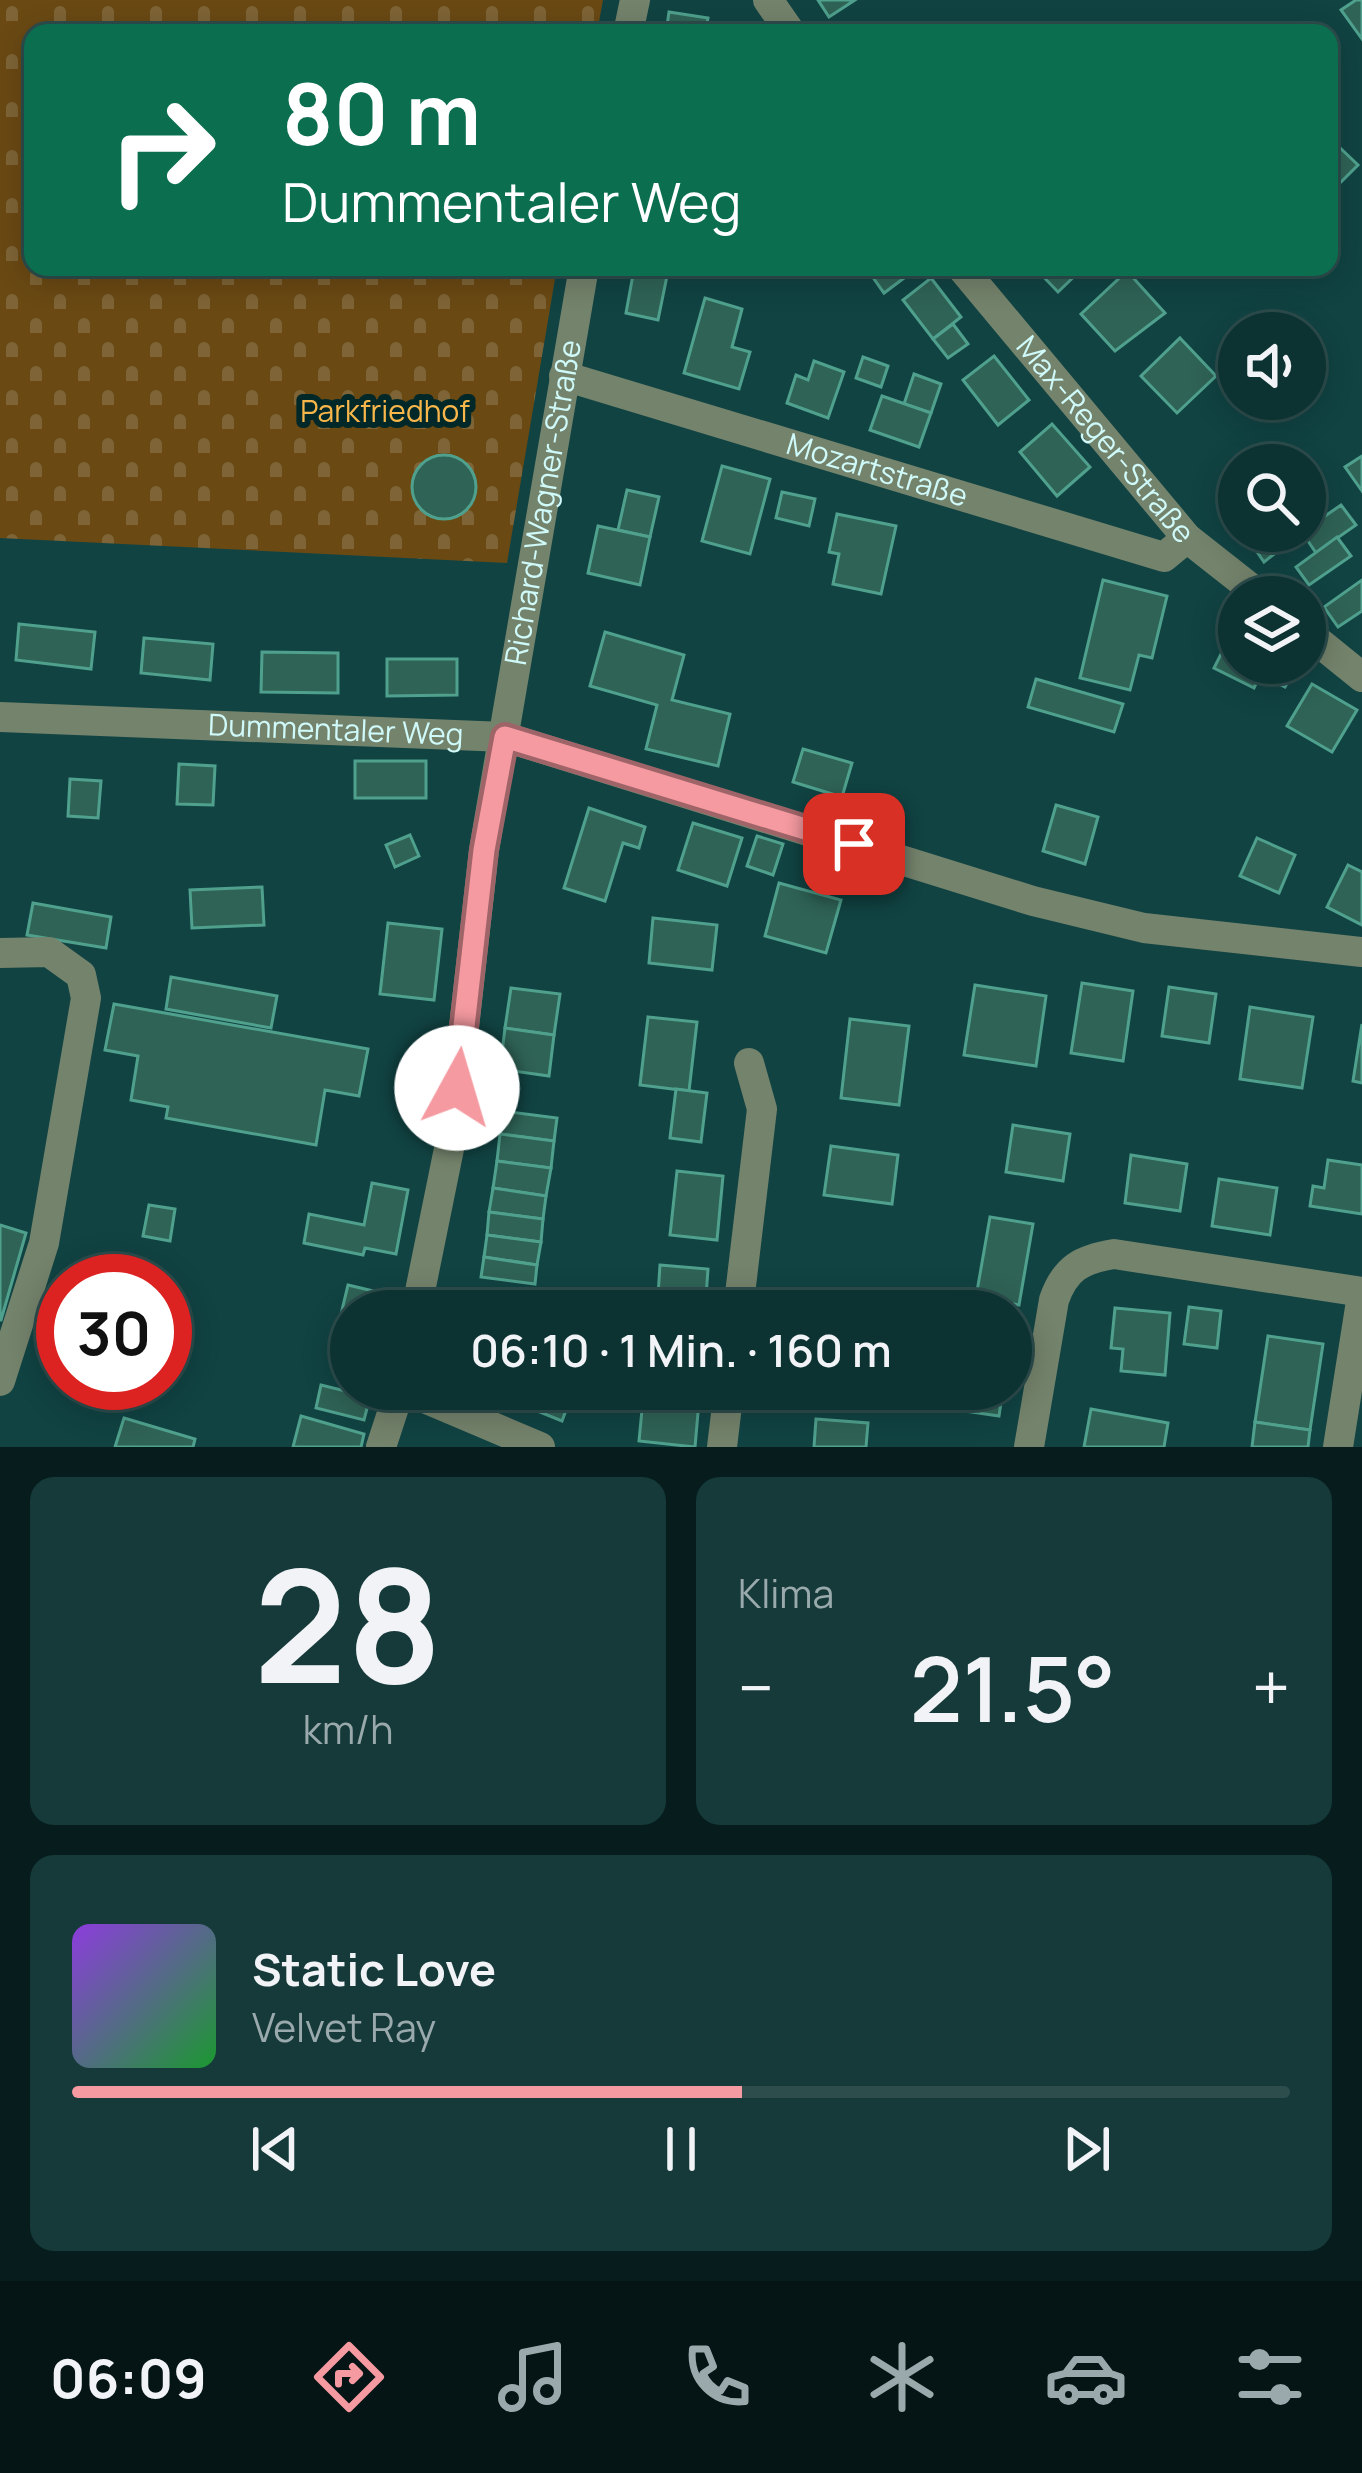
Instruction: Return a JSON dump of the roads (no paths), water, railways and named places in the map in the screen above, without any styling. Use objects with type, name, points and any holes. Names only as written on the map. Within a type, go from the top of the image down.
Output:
[{"type":"street","name":"Richard-Wagner-Straße","points":[[420,1290],[452,1134],[484,850],[582,276]]},
{"type":"street","name":"Max-Reger-Straße","points":[[969,276],[1187,538],[1235,576]]},
{"type":"street","name":"Mozartstraße","points":[[564,376],[1164,557],[1187,538]]},
{"type":"street","points":[[1326,646],[1359,669]]},
{"type":"street","name":"Dummentaler Weg","points":[[0,718],[505,737],[1033,901],[1144,928],[1362,952]]},
{"type":"street","points":[[0,953],[49,952],[81,975],[86,998],[44,1243],[0,1381]]},
{"type":"street","points":[[740,1290],[762,1109],[748,1063]]},
{"type":"street","points":[[1029,1447],[1060,1282],[1081,1260],[1114,1254],[1362,1293],[1338,1447]]},
{"type":"street","points":[[381,1447],[394,1410]]},
{"type":"street","points":[[452,1410],[540,1447]]},
{"type":"street","points":[[722,1447],[726,1410]]},
{"type":"park label","name":"Parkfriedhof","points":[[385,412]]}]
